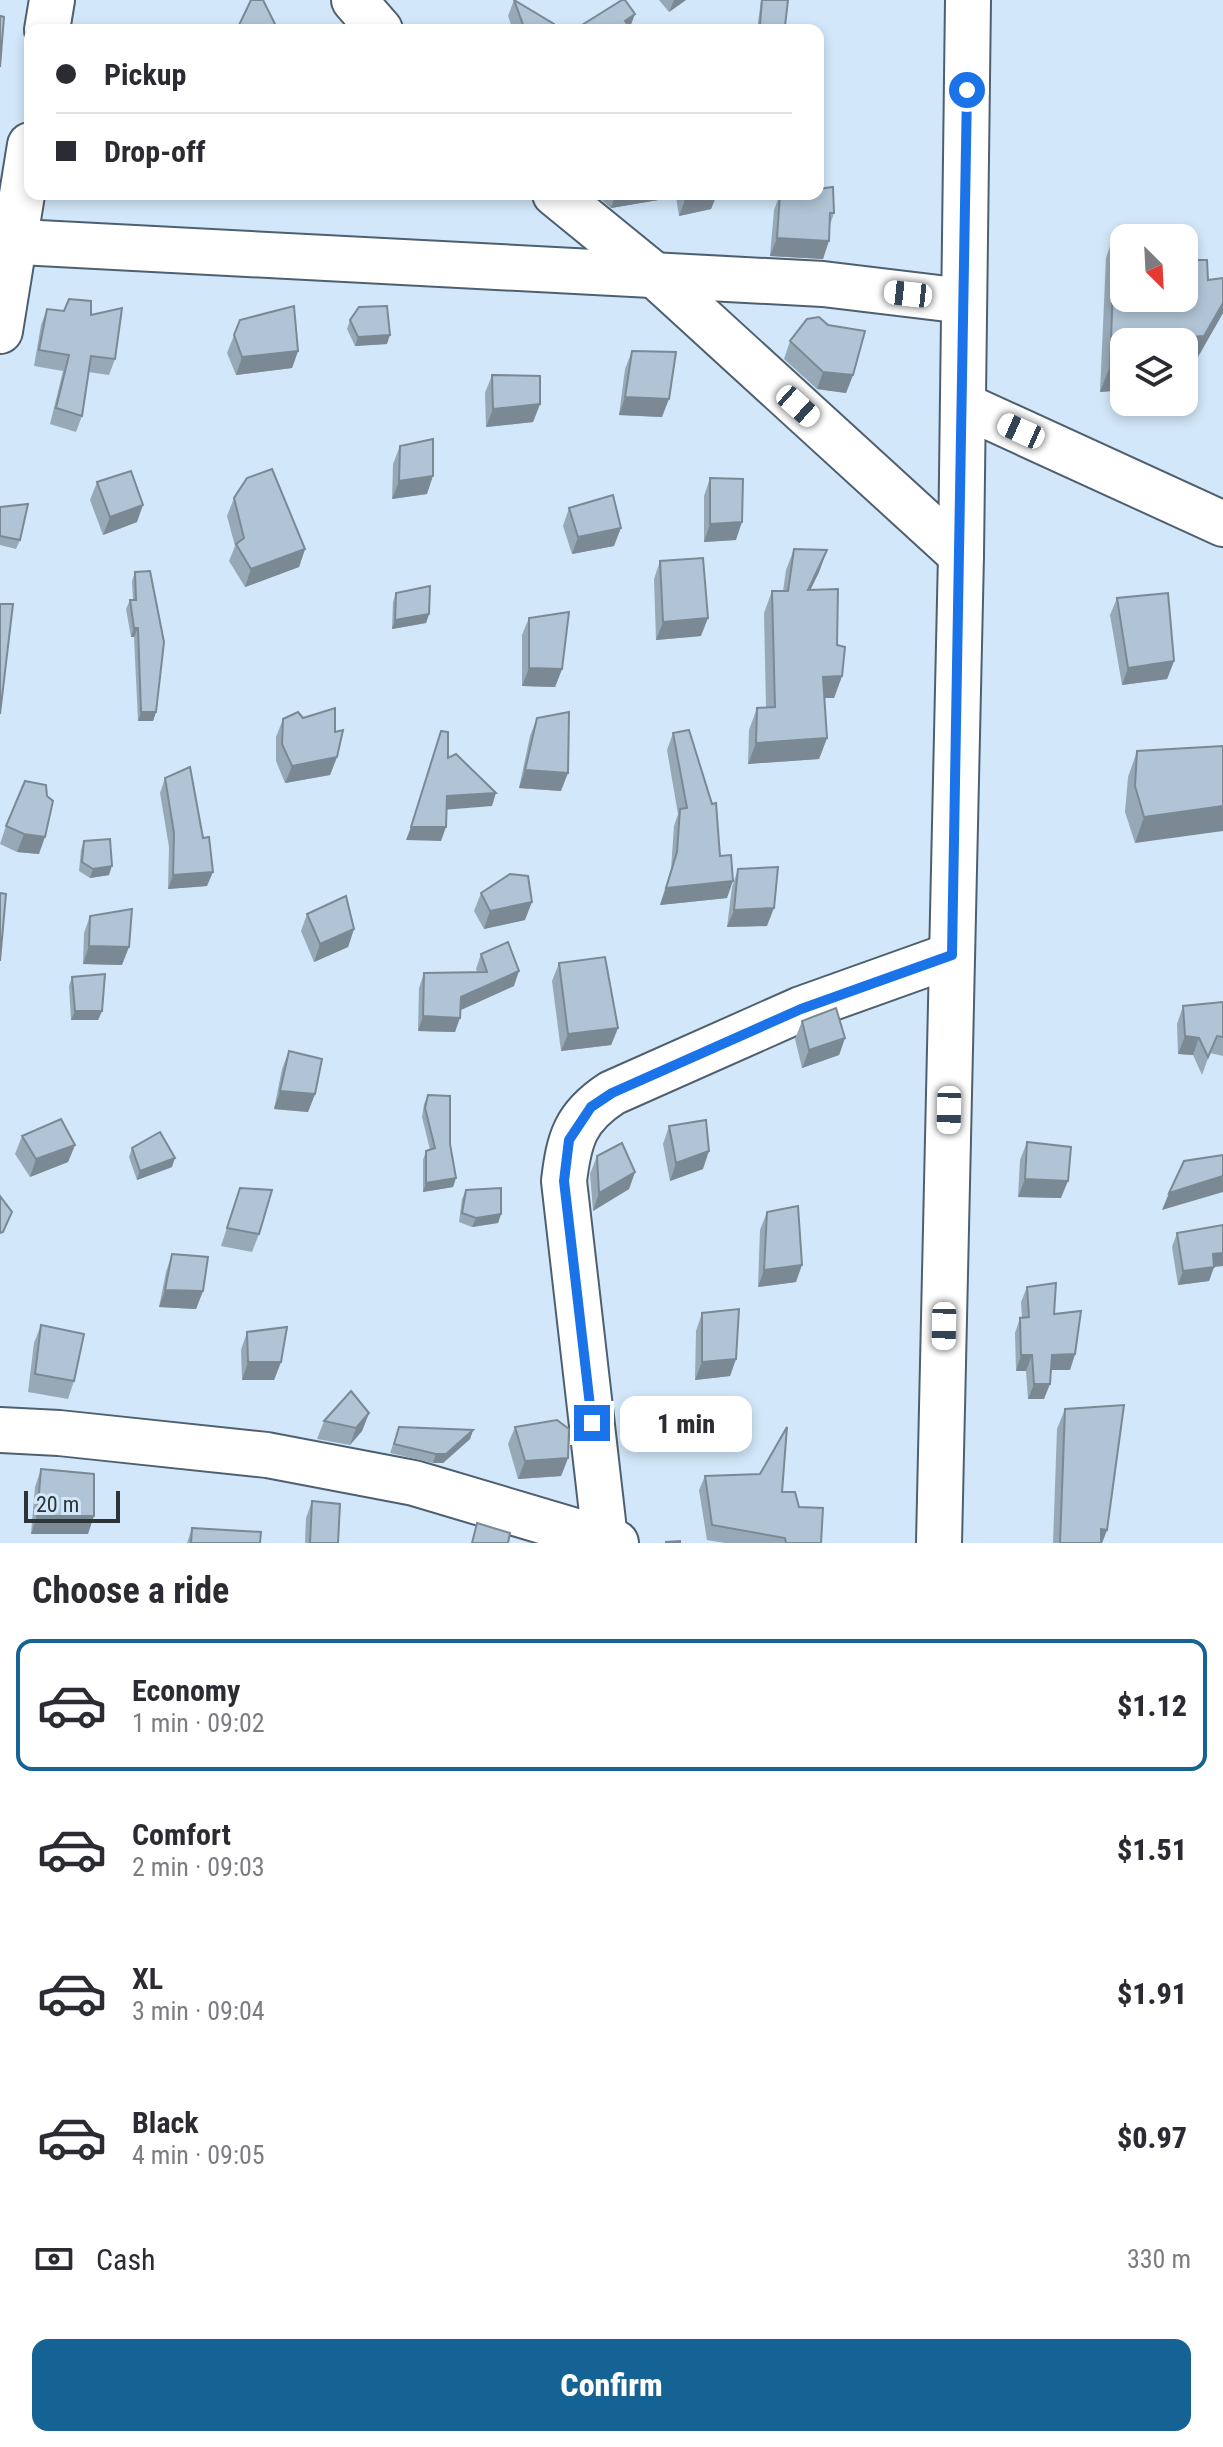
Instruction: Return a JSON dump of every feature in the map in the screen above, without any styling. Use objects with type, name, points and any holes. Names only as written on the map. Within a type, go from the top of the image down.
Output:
[{"type":"street","points":[[48,24],[52,0]]},
{"type":"street","points":[[354,0],[375,24]]},
{"type":"street","points":[[939,1543],[961,555],[968,0]]},
{"type":"street","points":[[0,331],[8,242],[24,171]]},
{"type":"street","points":[[562,200],[658,278],[961,555]]},
{"type":"street","points":[[8,242],[658,278],[823,284],[964,301]]},
{"type":"street","points":[[963,405],[1223,524]]},
{"type":"street","points":[[0,1430],[59,1433],[267,1455],[414,1483],[553,1527],[610,1541],[564,1181],[569,1140],[591,1107],[612,1093],[801,1009],[952,955]]},
{"type":"building","points":[[251,0],[263,0],[275,24],[239,24]]},
{"type":"building","points":[[514,0],[554,24],[523,24]]},
{"type":"building","points":[[622,0],[635,14],[625,21],[627,24],[584,24]]},
{"type":"building","points":[[762,0],[788,0],[785,24],[760,24]]},
{"type":"building","points":[[4,17],[0,67],[0,18]]},
{"type":"building","points":[[833,187],[834,213],[830,213],[829,241],[777,238],[780,200],[824,200],[824,188]]},
{"type":"building","points":[[1198,260],[1207,260],[1208,280],[1223,278],[1223,303],[1204,336],[1198,336],[1198,328],[1111,328],[1112,312],[1198,312]]},
{"type":"building","points":[[69,299],[91,301],[91,315],[122,308],[115,359],[91,356],[82,416],[56,408],[69,355],[39,350],[47,309],[64,311]]},
{"type":"building","points":[[294,306],[298,351],[242,357],[234,335],[240,320]]},
{"type":"building","points":[[387,306],[390,335],[358,337],[350,320],[359,307]]},
{"type":"building","points":[[819,317],[828,325],[865,331],[853,375],[823,372],[790,341],[807,319]]},
{"type":"building","points":[[632,351],[676,352],[669,399],[625,397]]},
{"type":"building","points":[[492,375],[540,376],[540,404],[493,409]]},
{"type":"building","points":[[433,439],[433,476],[399,481],[400,446]]},
{"type":"building","points":[[272,469],[305,549],[251,569],[236,544],[244,538],[234,498],[247,478]]},
{"type":"building","points":[[131,471],[143,505],[110,517],[97,482]]},
{"type":"building","points":[[710,478],[743,479],[742,522],[710,524]]},
{"type":"building","points":[[613,495],[621,528],[578,537],[569,508]]},
{"type":"building","points":[[28,504],[20,540],[0,536],[0,507]]},
{"type":"building","points":[[794,549],[827,550],[808,590],[838,589],[837,645],[845,647],[842,676],[823,677],[827,738],[756,743],[757,708],[775,707],[772,591],[788,591]]},
{"type":"building","points":[[703,558],[708,618],[663,622],[660,561]]},
{"type":"building","points":[[150,571],[164,642],[156,712],[141,712],[138,628],[134,628],[130,600],[136,600],[135,572]]},
{"type":"building","points":[[430,586],[429,614],[395,620],[396,593]]},
{"type":"building","points":[[1168,593],[1174,661],[1128,668],[1117,598]]},
{"type":"building","points":[[0,604],[13,604],[0,714]]},
{"type":"building","points":[[569,612],[562,669],[529,668],[529,618]]},
{"type":"building","points":[[335,708],[335,732],[343,730],[337,757],[292,766],[282,744],[283,719],[298,712],[303,718]]},
{"type":"building","points":[[569,712],[568,773],[525,770],[537,718]]},
{"type":"building","points":[[689,730],[712,804],[716,803],[720,856],[731,855],[733,881],[666,888],[677,852],[680,809],[687,808],[673,733]]},
{"type":"building","points":[[441,731],[448,732],[448,758],[456,754],[496,793],[447,796],[446,827],[411,827]]},
{"type":"building","points":[[1223,746],[1223,806],[1144,817],[1135,786],[1137,751]]},
{"type":"building","points":[[190,767],[203,838],[209,837],[213,872],[173,875],[174,833],[165,778]]},
{"type":"building","points":[[25,781],[46,785],[47,796],[53,801],[45,837],[24,834],[6,826]]},
{"type":"building","points":[[110,839],[112,866],[93,869],[82,862],[84,841]]},
{"type":"building","points":[[778,867],[774,908],[734,910],[738,869]]},
{"type":"building","points":[[510,874],[528,876],[532,902],[490,911],[481,893]]},
{"type":"building","points":[[0,894],[6,894],[0,961]]},
{"type":"building","points":[[346,896],[354,929],[320,944],[307,914]]},
{"type":"building","points":[[132,909],[129,947],[89,946],[90,916]]},
{"type":"building","points":[[508,942],[519,971],[461,997],[460,1018],[423,1016],[424,973],[487,972],[481,954]]},
{"type":"building","points":[[605,957],[618,1028],[568,1034],[559,963]]},
{"type":"building","points":[[105,974],[102,1011],[75,1011],[72,977]]},
{"type":"building","points":[[1223,1002],[1223,1037],[1217,1036],[1208,1057],[1199,1038],[1185,1036],[1183,1006]]},
{"type":"building","points":[[836,1008],[845,1038],[809,1050],[802,1021]]},
{"type":"building","points":[[289,1051],[322,1059],[315,1094],[280,1091]]},
{"type":"building","points":[[428,1095],[450,1096],[450,1144],[456,1178],[426,1183],[426,1151],[435,1148],[425,1108]]},
{"type":"building","points":[[61,1119],[75,1145],[36,1159],[22,1136]]},
{"type":"building","points":[[706,1120],[709,1151],[676,1163],[669,1126]]},
{"type":"building","points":[[160,1132],[175,1158],[140,1171],[132,1148]]},
{"type":"building","points":[[1027,1142],[1071,1147],[1068,1181],[1025,1179]]},
{"type":"building","points":[[622,1143],[635,1172],[599,1193],[597,1156]]},
{"type":"building","points":[[1223,1155],[1223,1176],[1169,1193],[1184,1161]]},
{"type":"building","points":[[240,1188],[272,1190],[259,1234],[227,1228]]},
{"type":"building","points":[[501,1188],[501,1214],[476,1218],[462,1213],[466,1190]]},
{"type":"building","points":[[0,1196],[12,1212],[0,1233]]},
{"type":"building","points":[[798,1206],[802,1265],[764,1270],[767,1212]]},
{"type":"building","points":[[1223,1225],[1223,1253],[1213,1254],[1214,1267],[1183,1271],[1177,1233]]},
{"type":"building","points":[[172,1254],[208,1257],[203,1291],[165,1290]]},
{"type":"building","points":[[1056,1283],[1054,1314],[1081,1311],[1075,1354],[1052,1355],[1050,1384],[1034,1384],[1032,1355],[1021,1355],[1020,1318],[1029,1317],[1027,1287]]},
{"type":"building","points":[[739,1309],[736,1359],[702,1362],[702,1313]]},
{"type":"building","points":[[41,1325],[84,1334],[74,1381],[35,1374]]},
{"type":"building","points":[[287,1327],[281,1362],[248,1362],[247,1332]]},
{"type":"building","points":[[351,1391],[369,1413],[356,1428],[324,1421]]},
{"type":"building","points":[[1124,1405],[1107,1530],[1101,1529],[1101,1543],[1060,1543],[1065,1409]]},
{"type":"building","points":[[557,1420],[569,1429],[568,1458],[525,1461],[515,1427]]},
{"type":"building","points":[[399,1427],[473,1430],[446,1454],[436,1454],[394,1444]]},
{"type":"building","points":[[787,1427],[782,1492],[795,1492],[799,1507],[823,1508],[821,1543],[786,1543],[785,1538],[712,1525],[705,1476],[760,1474]]},
{"type":"building","points":[[41,1469],[94,1474],[94,1516],[37,1516]]},
{"type":"building","points":[[312,1501],[340,1504],[338,1543],[310,1543]]},
{"type":"building","points":[[477,1523],[510,1533],[508,1543],[472,1543]]},
{"type":"building","points":[[192,1528],[261,1532],[260,1543],[191,1543]]},
{"type":"route","points":[[592,1423],[571,1220],[564,1181],[569,1140],[591,1107],[612,1093],[801,1009],[952,955],[967,90]]}]
